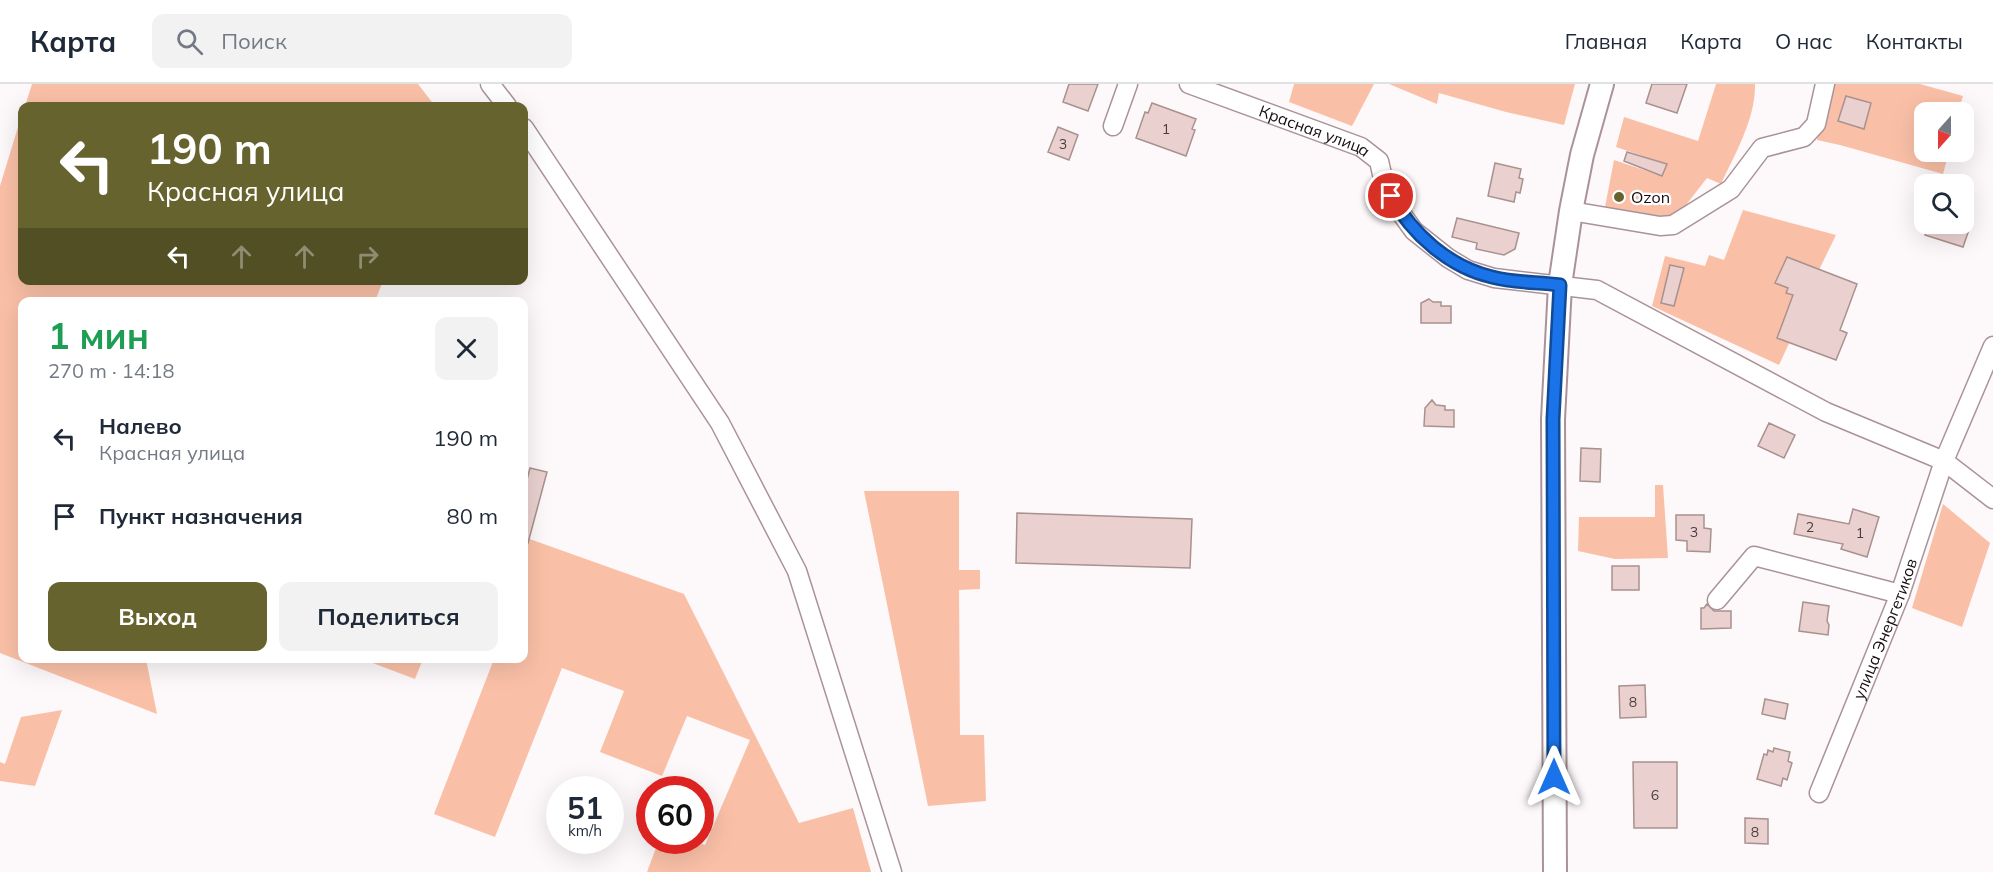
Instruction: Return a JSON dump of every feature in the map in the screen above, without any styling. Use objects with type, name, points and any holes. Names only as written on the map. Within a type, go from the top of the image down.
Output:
[{"type":"main road","points":[[1555,872],[1553,419],[1560,285],[1582,155],[1602,84]]},
{"type":"street","points":[[490,84],[504,102]]},
{"type":"street","points":[[1113,126],[1128,84]]},
{"type":"street","name":"Красная улица","points":[[1189,84],[1361,147],[1379,161],[1384,183],[1398,209],[1414,231],[1448,258],[1468,270],[1494,278],[1598,290],[1826,412],[1944,461],[1993,499]]},
{"type":"street","points":[[1571,211],[1660,226],[1673,225],[1731,189],[1762,148],[1804,137],[1816,124],[1825,84]]},
{"type":"street","points":[[528,134],[720,423],[797,571],[892,872]]},
{"type":"street","name":"улица Энергетиков","points":[[1820,793],[1900,594],[1944,461],[1993,346]]},
{"type":"street","points":[[1717,600],[1754,556],[1900,594]]},
{"type":"shaded area","points":[[32,84],[418,84],[432,102],[26,102]]},
{"type":"shaded area","points":[[1294,84],[1374,84],[1352,126],[1289,102]]},
{"type":"shaded area","points":[[1389,84],[1575,84],[1564,125],[1439,93],[1437,104]]},
{"type":"shaded area","points":[[1716,84],[1755,84],[1748,123],[1721,184],[1707,178],[1672,223],[1605,207],[1614,160],[1662,176],[1667,164],[1616,147],[1624,117],[1698,141]]},
{"type":"shaded area","points":[[1827,84],[1920,84],[1963,96],[1961,102],[1914,102],[1914,162],[1946,162],[1943,174],[1817,140]]},
{"type":"shaded area","points":[[18,127],[18,285],[381,285],[377,297],[18,297],[18,660],[0,653],[0,186]]},
{"type":"shaded area","points":[[1743,210],[1836,235],[1779,365],[1652,306],[1665,256],[1705,266],[1709,255],[1724,260]]},
{"type":"shaded area","points":[[1655,485],[1663,485],[1668,558],[1615,559],[1578,551],[1579,517],[1655,517]]},
{"type":"shaded area","points":[[864,491],[959,491],[959,570],[980,570],[980,589],[959,590],[960,735],[984,735],[986,801],[928,806]]},
{"type":"shaded area","points":[[1943,504],[1990,543],[1962,627],[1912,608]]},
{"type":"shaded area","points":[[528,538],[684,594],[799,823],[853,808],[871,872],[647,872],[654,854],[714,854],[714,824],[750,740],[687,716],[662,776],[600,752],[624,691],[562,668],[495,837],[434,814],[492,663],[528,663]]},
{"type":"shaded area","points":[[26,663],[147,663],[157,714]]},
{"type":"shaded area","points":[[373,663],[421,663],[415,679]]},
{"type":"shaded area","points":[[62,710],[35,786],[0,781],[0,762],[5,764],[21,717]]},
{"type":"building","points":[[1069,84],[1098,84],[1088,111],[1063,102]]},
{"type":"building","points":[[1652,84],[1687,84],[1677,113],[1646,103]]},
{"type":"building","points":[[1846,96],[1871,103],[1864,129],[1838,121]]},
{"type":"building","points":[[1152,103],[1196,119],[1192,129],[1195,130],[1186,156],[1136,138],[1145,112],[1148,113]]},
{"type":"building","points":[[1058,127],[1078,135],[1069,160],[1048,152]]},
{"type":"building","points":[[1627,152],[1667,164],[1662,176],[1624,161]]},
{"type":"building","points":[[1495,163],[1521,169],[1519,178],[1523,179],[1520,193],[1516,192],[1514,202],[1488,196]]},
{"type":"building","points":[[1457,218],[1519,233],[1515,249],[1504,255],[1476,249],[1477,243],[1452,237]]},
{"type":"building","points":[[1925,234],[1968,234],[1963,247]]},
{"type":"building","points":[[1787,257],[1857,284],[1840,330],[1847,333],[1836,360],[1777,338],[1793,295],[1786,293],[1788,288],[1775,283]]},
{"type":"building","points":[[1670,265],[1684,268],[1674,306],[1661,303]]},
{"type":"building","points":[[1429,299],[1433,302],[1441,302],[1441,306],[1451,306],[1451,323],[1421,323],[1421,303]]},
{"type":"building","points":[[1432,400],[1436,405],[1445,406],[1445,410],[1454,410],[1454,427],[1424,426],[1425,408]]},
{"type":"building","points":[[1769,423],[1795,435],[1784,458],[1758,446]]},
{"type":"building","points":[[1581,448],[1601,449],[1600,482],[1580,481]]},
{"type":"building","points":[[530,468],[547,472],[528,543]]},
{"type":"building","points":[[1853,509],[1879,517],[1867,557],[1841,549],[1843,544],[1794,534],[1798,514],[1849,524]]},
{"type":"building","points":[[1017,513],[1192,519],[1190,568],[1016,563]]},
{"type":"building","points":[[1676,515],[1704,515],[1704,528],[1711,529],[1710,552],[1687,551],[1687,541],[1676,540]]},
{"type":"building","points":[[1612,566],[1639,566],[1639,590],[1612,590]]},
{"type":"building","points":[[1803,602],[1829,606],[1828,635],[1799,631]]},
{"type":"building","points":[[1707,604],[1714,611],[1731,611],[1731,628],[1701,629],[1701,608]]},
{"type":"building","points":[[1645,685],[1646,717],[1620,718],[1619,686]]},
{"type":"building","points":[[1765,699],[1788,704],[1785,719],[1762,714]]},
{"type":"building","points":[[1774,748],[1790,752],[1788,761],[1792,763],[1787,780],[1783,778],[1781,786],[1757,779],[1764,754],[1767,755],[1768,750],[1773,752]]},
{"type":"building","points":[[1633,762],[1677,762],[1677,828],[1634,828]]},
{"type":"building","points":[[1745,818],[1768,819],[1768,844],[1745,843]]},
{"type":"place","name":"Ozon","points":[[1619,197]]},
{"type":"route","points":[[1391,196],[1414,231],[1448,258],[1468,270],[1494,278],[1560,285],[1553,419],[1554,777]]}]
